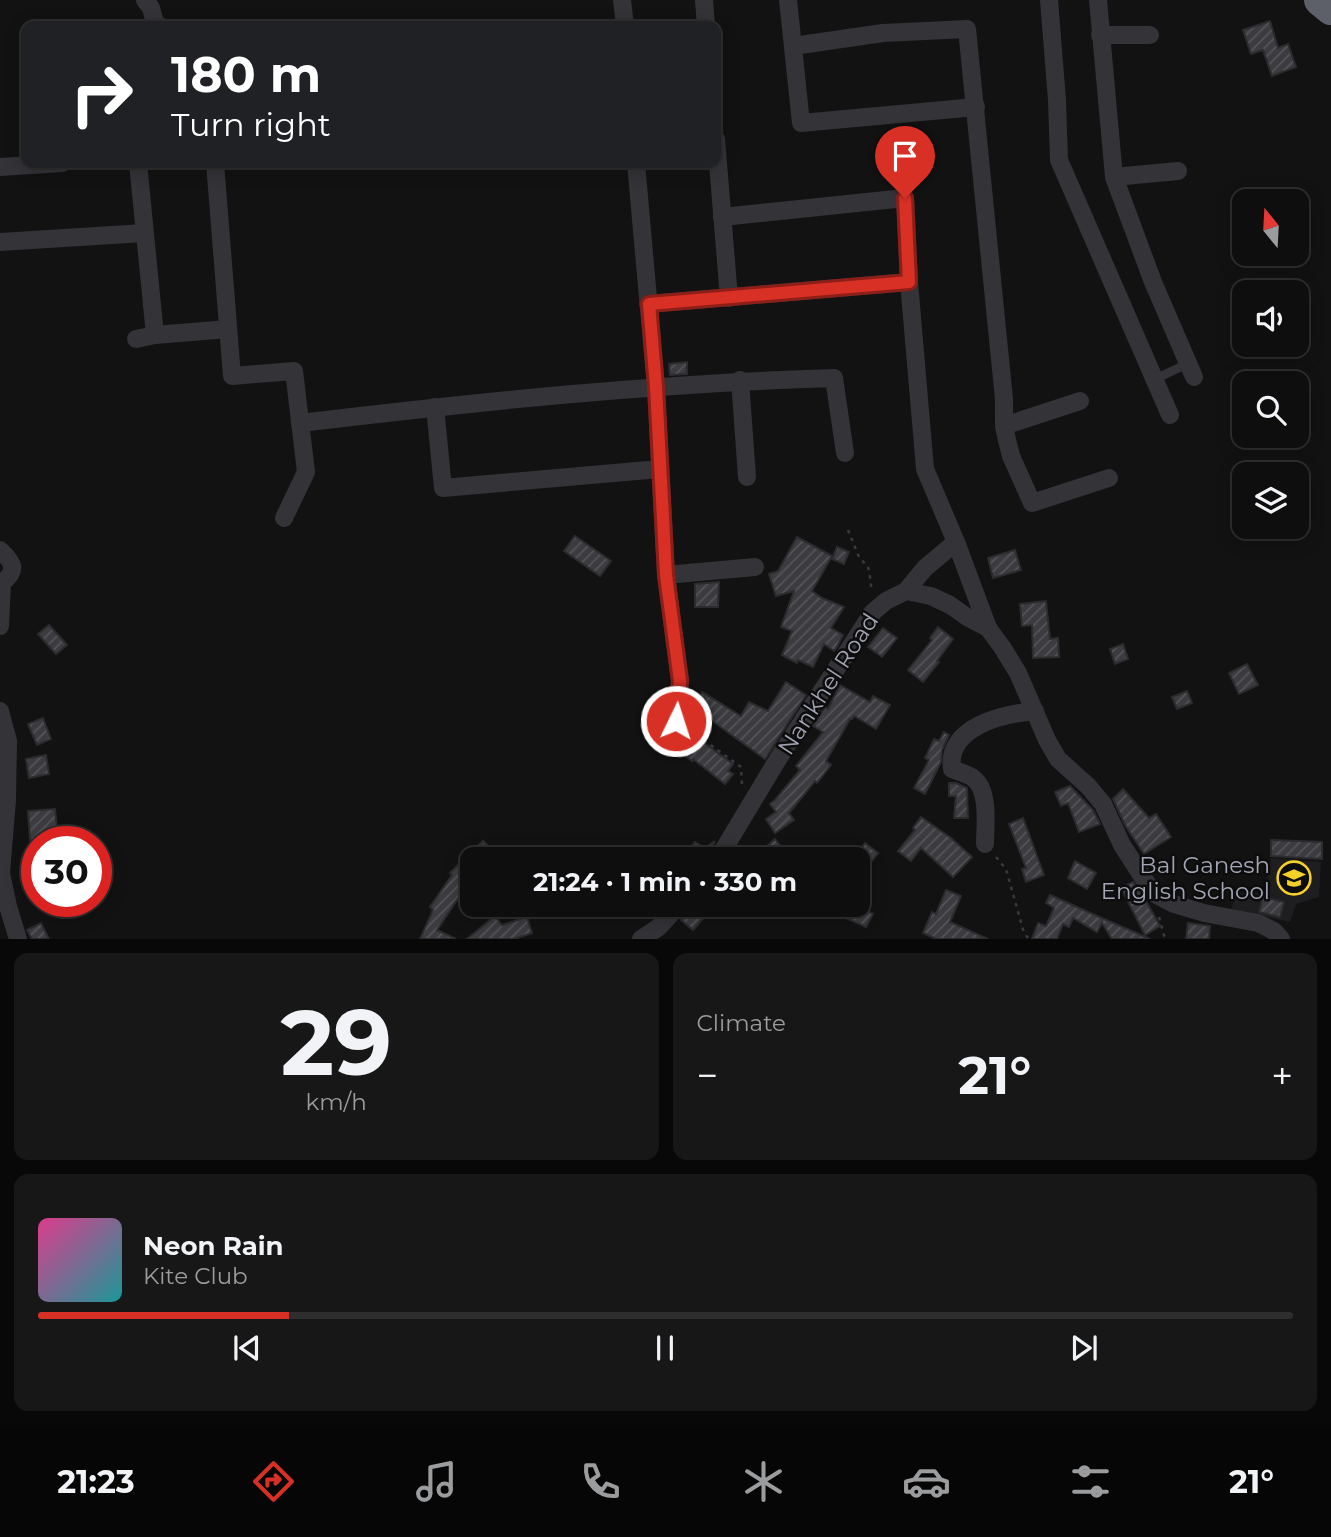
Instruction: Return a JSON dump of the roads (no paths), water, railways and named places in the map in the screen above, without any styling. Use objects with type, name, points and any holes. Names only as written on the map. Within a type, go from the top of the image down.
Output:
[{"type":"highway","points":[[1320,0],[1331,9]]},
{"type":"street","points":[[145,0],[151,8],[154,21]]},
{"type":"street","points":[[622,0],[624,21]]},
{"type":"street","points":[[704,0],[706,21]]},
{"type":"street","points":[[788,0],[801,123],[976,107]]},
{"type":"street","points":[[1049,0],[1059,160],[1170,415]]},
{"type":"street","points":[[1098,0],[1114,177],[1190,371]]},
{"type":"street","points":[[793,46],[883,33],[967,29],[1004,399],[1004,426],[1011,456],[1032,503],[1109,478]]},
{"type":"street","points":[[1100,35],[1150,35]]},
{"type":"street","points":[[0,167],[21,166]]},
{"type":"street","points":[[138,168],[155,335]]},
{"type":"street","points":[[215,168],[232,376],[294,371],[306,472],[284,518]]},
{"type":"street","points":[[636,168],[656,387],[666,575],[680,681],[676,721]]},
{"type":"street","points":[[718,168],[729,298]]},
{"type":"street","points":[[1114,177],[1178,171]]},
{"type":"street","points":[[722,217],[905,198],[909,282],[925,469],[988,628],[1017,673],[1058,759],[1088,786],[1103,804],[1122,845],[1153,893],[1174,904],[1204,913],[1258,923],[1273,930],[1281,939]]},
{"type":"street","points":[[0,242],[145,233]]},
{"type":"street","points":[[649,304],[909,282]]},
{"type":"street","points":[[136,338],[229,329]]},
{"type":"street","points":[[300,423],[435,407],[656,387],[740,380],[834,378],[845,453]]},
{"type":"street","points":[[740,380],[747,477]]},
{"type":"street","points":[[1004,426],[1080,401]]},
{"type":"street","points":[[435,407],[443,488],[660,469]]},
{"type":"street","name":"Nankhel Road","points":[[725,847],[873,612],[886,601],[906,591],[925,569],[956,542]]},
{"type":"street","points":[[0,550],[13,566],[9,577],[2,583],[0,626]]},
{"type":"street","points":[[666,575],[755,567]]},
{"type":"street","points":[[906,591],[931,596],[988,628]]},
{"type":"street","points":[[0,711],[8,741],[7,800],[1,873],[18,939]]},
{"type":"street","points":[[985,844],[985,805],[981,786],[973,777],[952,769],[951,758],[959,738],[979,725],[1017,713],[1035,711]]},
{"type":"street","points":[[640,939],[659,927],[668,917]]},
{"type":"lane","points":[[1153,380],[1190,371]]},
{"type":"place","name":"Bal Ganesh English School","points":[[1294,878]]}]
